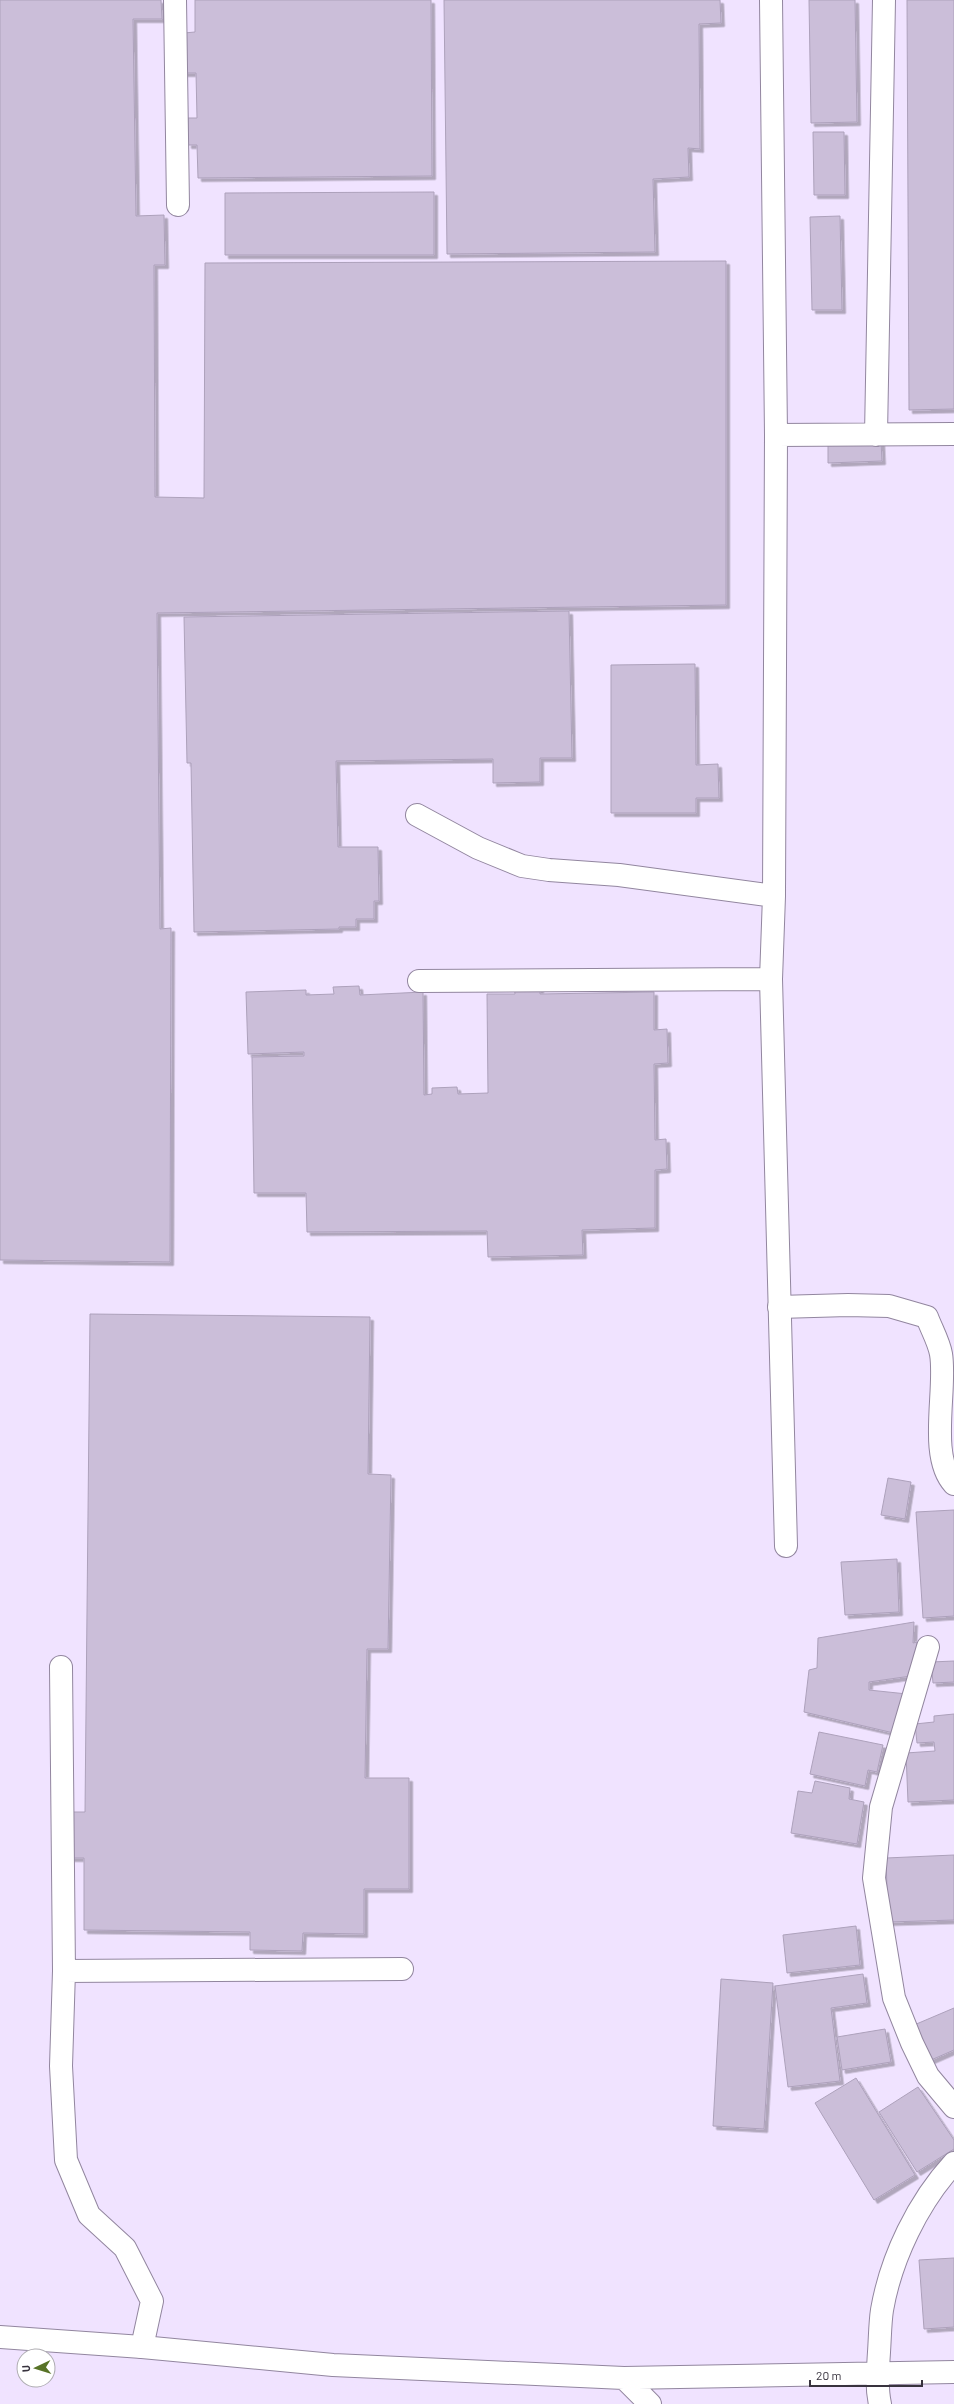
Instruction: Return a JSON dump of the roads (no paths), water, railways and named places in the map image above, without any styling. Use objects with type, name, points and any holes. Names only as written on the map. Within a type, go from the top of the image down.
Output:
[{"type":"street","points":[[175,0],[178,204]]},
{"type":"street","points":[[771,0],[776,435],[774,896],[771,979],[786,1546]]},
{"type":"street","points":[[876,435],[884,0]]},
{"type":"street","points":[[776,435],[954,434]]},
{"type":"street","points":[[417,815],[478,848],[522,866],[549,870],[619,875],[774,896]]},
{"type":"street","points":[[419,981],[771,979]]},
{"type":"street","points":[[779,1307],[848,1305],[888,1306],[927,1316],[941,1354],[940,1433],[947,1476],[954,1484]]},
{"type":"street","points":[[928,1647],[881,1806],[874,1878],[894,1998],[912,2044],[928,2076],[954,2107]]},
{"type":"street","points":[[61,1667],[64,1971],[61,2066],[66,2160],[89,2215],[124,2248],[152,2301],[142,2347]]},
{"type":"street","points":[[64,1971],[402,1969]]},
{"type":"street","points":[[880,2404],[878,2374],[882,2310],[895,2265],[928,2195],[954,2163]]},
{"type":"street","points":[[0,2337],[142,2347],[332,2364],[624,2378],[954,2372]]},
{"type":"street","points":[[624,2378],[650,2404]]}]
